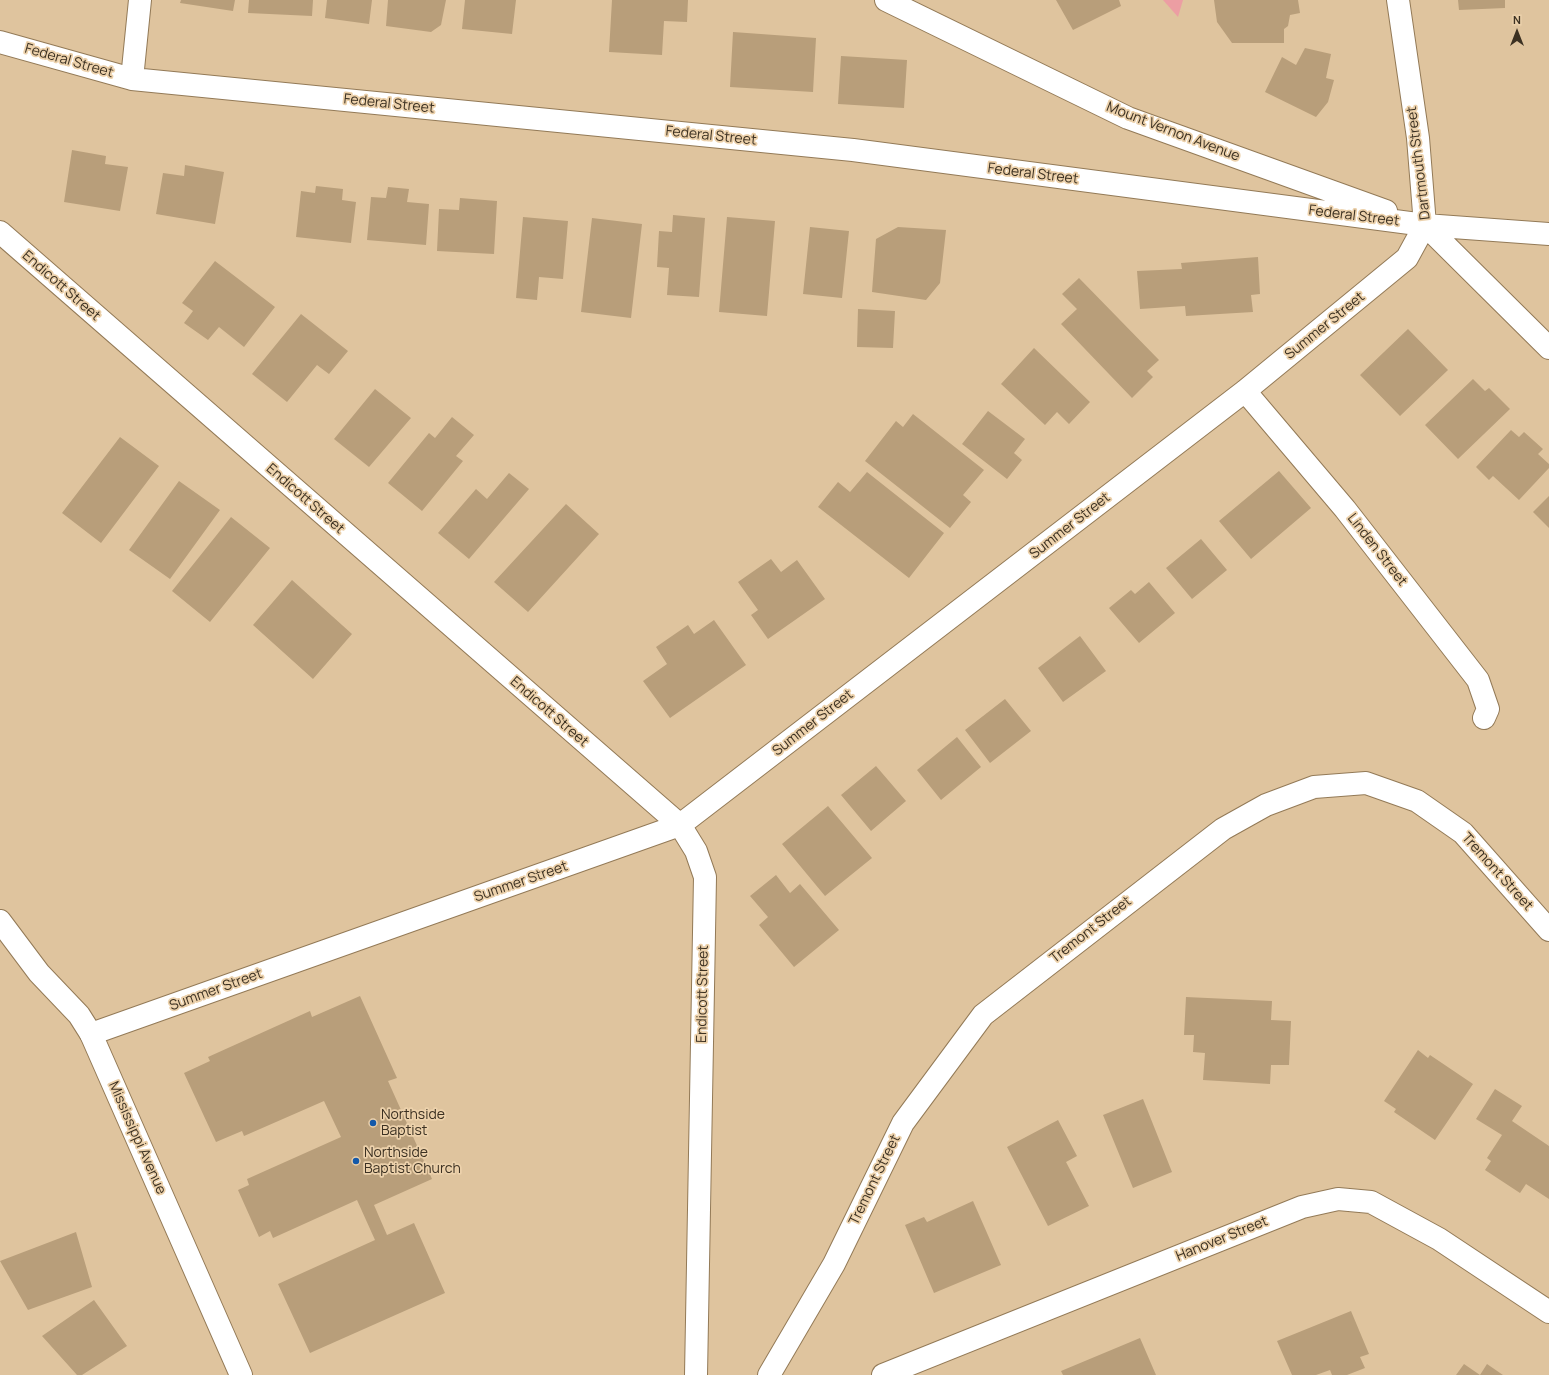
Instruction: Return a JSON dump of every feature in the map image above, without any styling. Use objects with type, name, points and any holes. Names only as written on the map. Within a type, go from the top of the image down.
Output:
[{"type":"street","points":[[132,79],[140,0]]},
{"type":"street","name":"Mount Vernon Avenue","points":[[886,0],[1128,118],[1425,225]]},
{"type":"street","name":"Dartmouth Street","points":[[1398,0],[1418,138],[1425,225],[1549,348]]},
{"type":"street","name":"Federal Street","points":[[0,42],[132,79],[853,150],[1425,225]]},
{"type":"street","points":[[1425,225],[1549,234]]},
{"type":"street","name":"Summer Street","points":[[91,1034],[680,825],[1245,391],[1407,258],[1425,225]]},
{"type":"street","name":"Endicott Street","points":[[0,232],[680,825],[696,851],[705,877],[696,1375]]},
{"type":"street","name":"Linden Street","points":[[1245,391],[1345,509],[1478,680],[1488,709],[1484,718]]},
{"type":"street","name":"Tremont Street","points":[[769,1375],[834,1264],[903,1123],[983,1015],[1222,829],[1266,805],[1314,787],[1366,783],[1417,801],[1463,833],[1549,930]]},
{"type":"street","name":"Mississippi Avenue","points":[[0,921],[39,973],[79,1015],[91,1034],[241,1375]]},
{"type":"street","name":"Hanover Street","points":[[883,1375],[1302,1207],[1338,1199],[1370,1202],[1439,1239],[1549,1312]]},
{"type":"shaded area","points":[[1163,0],[1183,0],[1178,17]]},
{"type":"building","points":[[181,0],[235,0],[233,11],[180,3]]},
{"type":"building","points":[[249,0],[313,0],[312,16],[248,13]]},
{"type":"building","points":[[327,0],[372,0],[369,24],[325,18]]},
{"type":"building","points":[[388,0],[446,0],[441,25],[431,32],[386,26]]},
{"type":"building","points":[[465,0],[516,0],[512,34],[462,29]]},
{"type":"building","points":[[612,0],[688,0],[687,22],[664,21],[662,55],[609,52]]},
{"type":"building","points":[[1056,0],[1119,0],[1121,6],[1073,30]]},
{"type":"building","points":[[1214,0],[1298,0],[1300,13],[1290,15],[1288,26],[1284,29],[1284,43],[1232,43],[1217,22]]},
{"type":"building","points":[[1458,0],[1505,0],[1505,8],[1459,10]]},
{"type":"building","points":[[733,32],[816,38],[813,92],[730,87]]},
{"type":"building","points":[[1305,48],[1331,54],[1326,78],[1334,80],[1328,102],[1316,117],[1265,92],[1282,57],[1296,65]]},
{"type":"building","points":[[841,56],[907,60],[904,108],[838,104]]},
{"type":"building","points":[[72,150],[106,156],[105,164],[128,167],[120,211],[64,202]]},
{"type":"building","points":[[185,165],[224,172],[215,224],[156,214],[163,173],[184,176]]},
{"type":"building","points":[[316,186],[343,189],[342,200],[356,202],[351,243],[296,237],[301,191],[315,193]]},
{"type":"building","points":[[388,187],[409,189],[407,202],[429,204],[426,245],[367,240],[371,197],[386,198]]},
{"type":"building","points":[[460,198],[497,201],[494,254],[437,251],[439,209],[459,210]]},
{"type":"building","points":[[673,215],[705,218],[699,297],[667,295],[669,268],[657,267],[659,231],[672,232]]},
{"type":"building","points":[[523,217],[568,221],[563,279],[539,277],[537,300],[516,298]]},
{"type":"building","points":[[727,217],[775,221],[767,316],[719,312]]},
{"type":"building","points":[[592,218],[642,224],[631,318],[581,312]]},
{"type":"building","points":[[810,227],[849,231],[842,298],[803,294]]},
{"type":"building","points":[[898,227],[946,230],[940,283],[926,300],[872,292],[876,239]]},
{"type":"building","points":[[1258,257],[1260,294],[1251,295],[1253,312],[1186,316],[1185,306],[1140,309],[1137,271],[1182,269],[1181,263]]},
{"type":"building","points":[[215,261],[275,307],[244,347],[219,327],[208,340],[184,323],[193,311],[182,303]]},
{"type":"building","points":[[1079,278],[1159,360],[1147,371],[1153,377],[1132,398],[1061,324],[1077,309],[1062,294]]},
{"type":"building","points":[[858,309],[895,311],[893,348],[857,347]]},
{"type":"building","points":[[301,314],[348,351],[329,374],[317,365],[287,402],[252,374]]},
{"type":"building","points":[[1408,329],[1448,370],[1400,416],[1360,375]]},
{"type":"building","points":[[1034,348],[1090,402],[1069,424],[1057,412],[1045,425],[1001,384]]},
{"type":"building","points":[[1473,379],[1485,391],[1489,388],[1510,409],[1458,459],[1425,425]]},
{"type":"building","points":[[375,389],[411,418],[369,467],[334,439]]},
{"type":"building","points":[[988,411],[1025,439],[1014,453],[1022,460],[1007,479],[962,444]]},
{"type":"building","points":[[913,414],[984,470],[963,495],[971,502],[950,528],[865,461],[896,421],[903,427]]},
{"type":"building","points":[[452,417],[474,435],[456,456],[463,461],[422,511],[388,483],[429,433],[435,438]]},
{"type":"building","points":[[1511,430],[1519,437],[1524,432],[1543,449],[1538,454],[1549,464],[1549,468],[1519,500],[1493,476],[1489,480],[1476,467]]},
{"type":"building","points":[[120,437],[159,466],[101,543],[62,513]]},
{"type":"building","points":[[1279,471],[1311,508],[1251,559],[1219,521]]},
{"type":"building","points":[[867,472],[944,533],[909,578],[818,507],[838,482],[850,492]]},
{"type":"building","points":[[509,473],[529,489],[469,559],[438,533],[476,489],[487,499]]},
{"type":"building","points":[[179,481],[220,510],[170,579],[129,550]]},
{"type":"building","points":[[1549,496],[1549,528],[1533,512]]},
{"type":"building","points":[[566,504],[599,534],[528,612],[494,582]]},
{"type":"building","points":[[231,517],[270,548],[210,622],[172,591]]},
{"type":"building","points":[[1201,539],[1227,570],[1192,599],[1166,568]]},
{"type":"building","points":[[771,559],[781,572],[797,560],[825,599],[768,639],[751,615],[758,610],[738,582]]},
{"type":"building","points":[[292,580],[352,634],[313,679],[253,625]]},
{"type":"building","points":[[1149,582],[1175,613],[1139,643],[1109,608],[1131,590],[1135,594]]},
{"type":"building","points":[[714,620],[746,665],[670,718],[643,681],[667,664],[656,647],[688,625],[694,634]]},
{"type":"building","points":[[1080,636],[1106,671],[1063,702],[1038,668]]},
{"type":"building","points":[[1005,699],[1031,731],[990,763],[965,730]]},
{"type":"building","points":[[957,737],[981,767],[941,800],[917,770]]},
{"type":"building","points":[[876,766],[906,801],[871,831],[841,795]]},
{"type":"building","points":[[828,806],[872,858],[825,896],[782,844]]},
{"type":"building","points":[[776,875],[790,893],[800,884],[839,930],[794,967],[759,925],[768,917],[750,896]]},
{"type":"building","name":"Northside Baptist Church","points":[[360,996],[397,1078],[388,1081],[432,1179],[374,1205],[387,1235],[414,1223],[445,1293],[310,1353],[278,1284],[375,1240],[357,1200],[273,1238],[270,1231],[259,1237],[238,1190],[249,1185],[247,1179],[341,1137],[324,1101],[244,1136],[242,1131],[216,1142],[184,1073],[210,1061],[208,1057],[310,1011],[312,1017]]},
{"type":"building","points":[[1186,997],[1272,1001],[1271,1020],[1291,1021],[1289,1065],[1271,1065],[1270,1084],[1203,1080],[1205,1053],[1193,1052],[1194,1035],[1184,1035]]},
{"type":"building","points":[[1418,1050],[1428,1058],[1430,1055],[1473,1084],[1435,1140],[1394,1112],[1396,1109],[1384,1101]]},
{"type":"building","points":[[1495,1089],[1522,1106],[1512,1121],[1549,1146],[1549,1199],[1526,1184],[1520,1193],[1485,1170],[1491,1161],[1487,1158],[1502,1135],[1476,1119]]},
{"type":"building","points":[[1143,1099],[1172,1172],[1133,1188],[1103,1115]]},
{"type":"building","points":[[1058,1120],[1077,1156],[1066,1162],[1089,1206],[1048,1226],[1007,1147]]},
{"type":"building","points":[[973,1201],[1001,1265],[934,1293],[905,1225],[924,1217],[927,1222]]},
{"type":"building","points":[[76,1232],[92,1287],[28,1310],[0,1261]]},
{"type":"building","points":[[94,1300],[127,1346],[82,1375],[77,1375],[42,1336]]},
{"type":"building","points":[[1351,1311],[1369,1354],[1360,1357],[1365,1368],[1347,1375],[1332,1375],[1330,1370],[1316,1375],[1292,1375],[1277,1341]]},
{"type":"building","points":[[1140,1338],[1156,1375],[1063,1375],[1061,1371]]},
{"type":"building","points":[[1464,1364],[1480,1375],[1456,1375]]},
{"type":"building","points":[[1487,1364],[1503,1375],[1480,1375]]},
{"type":"place","name":"Northside Baptist","points":[[373,1123]]},
{"type":"place","name":"Northside Baptist Church","points":[[356,1161]]}]
